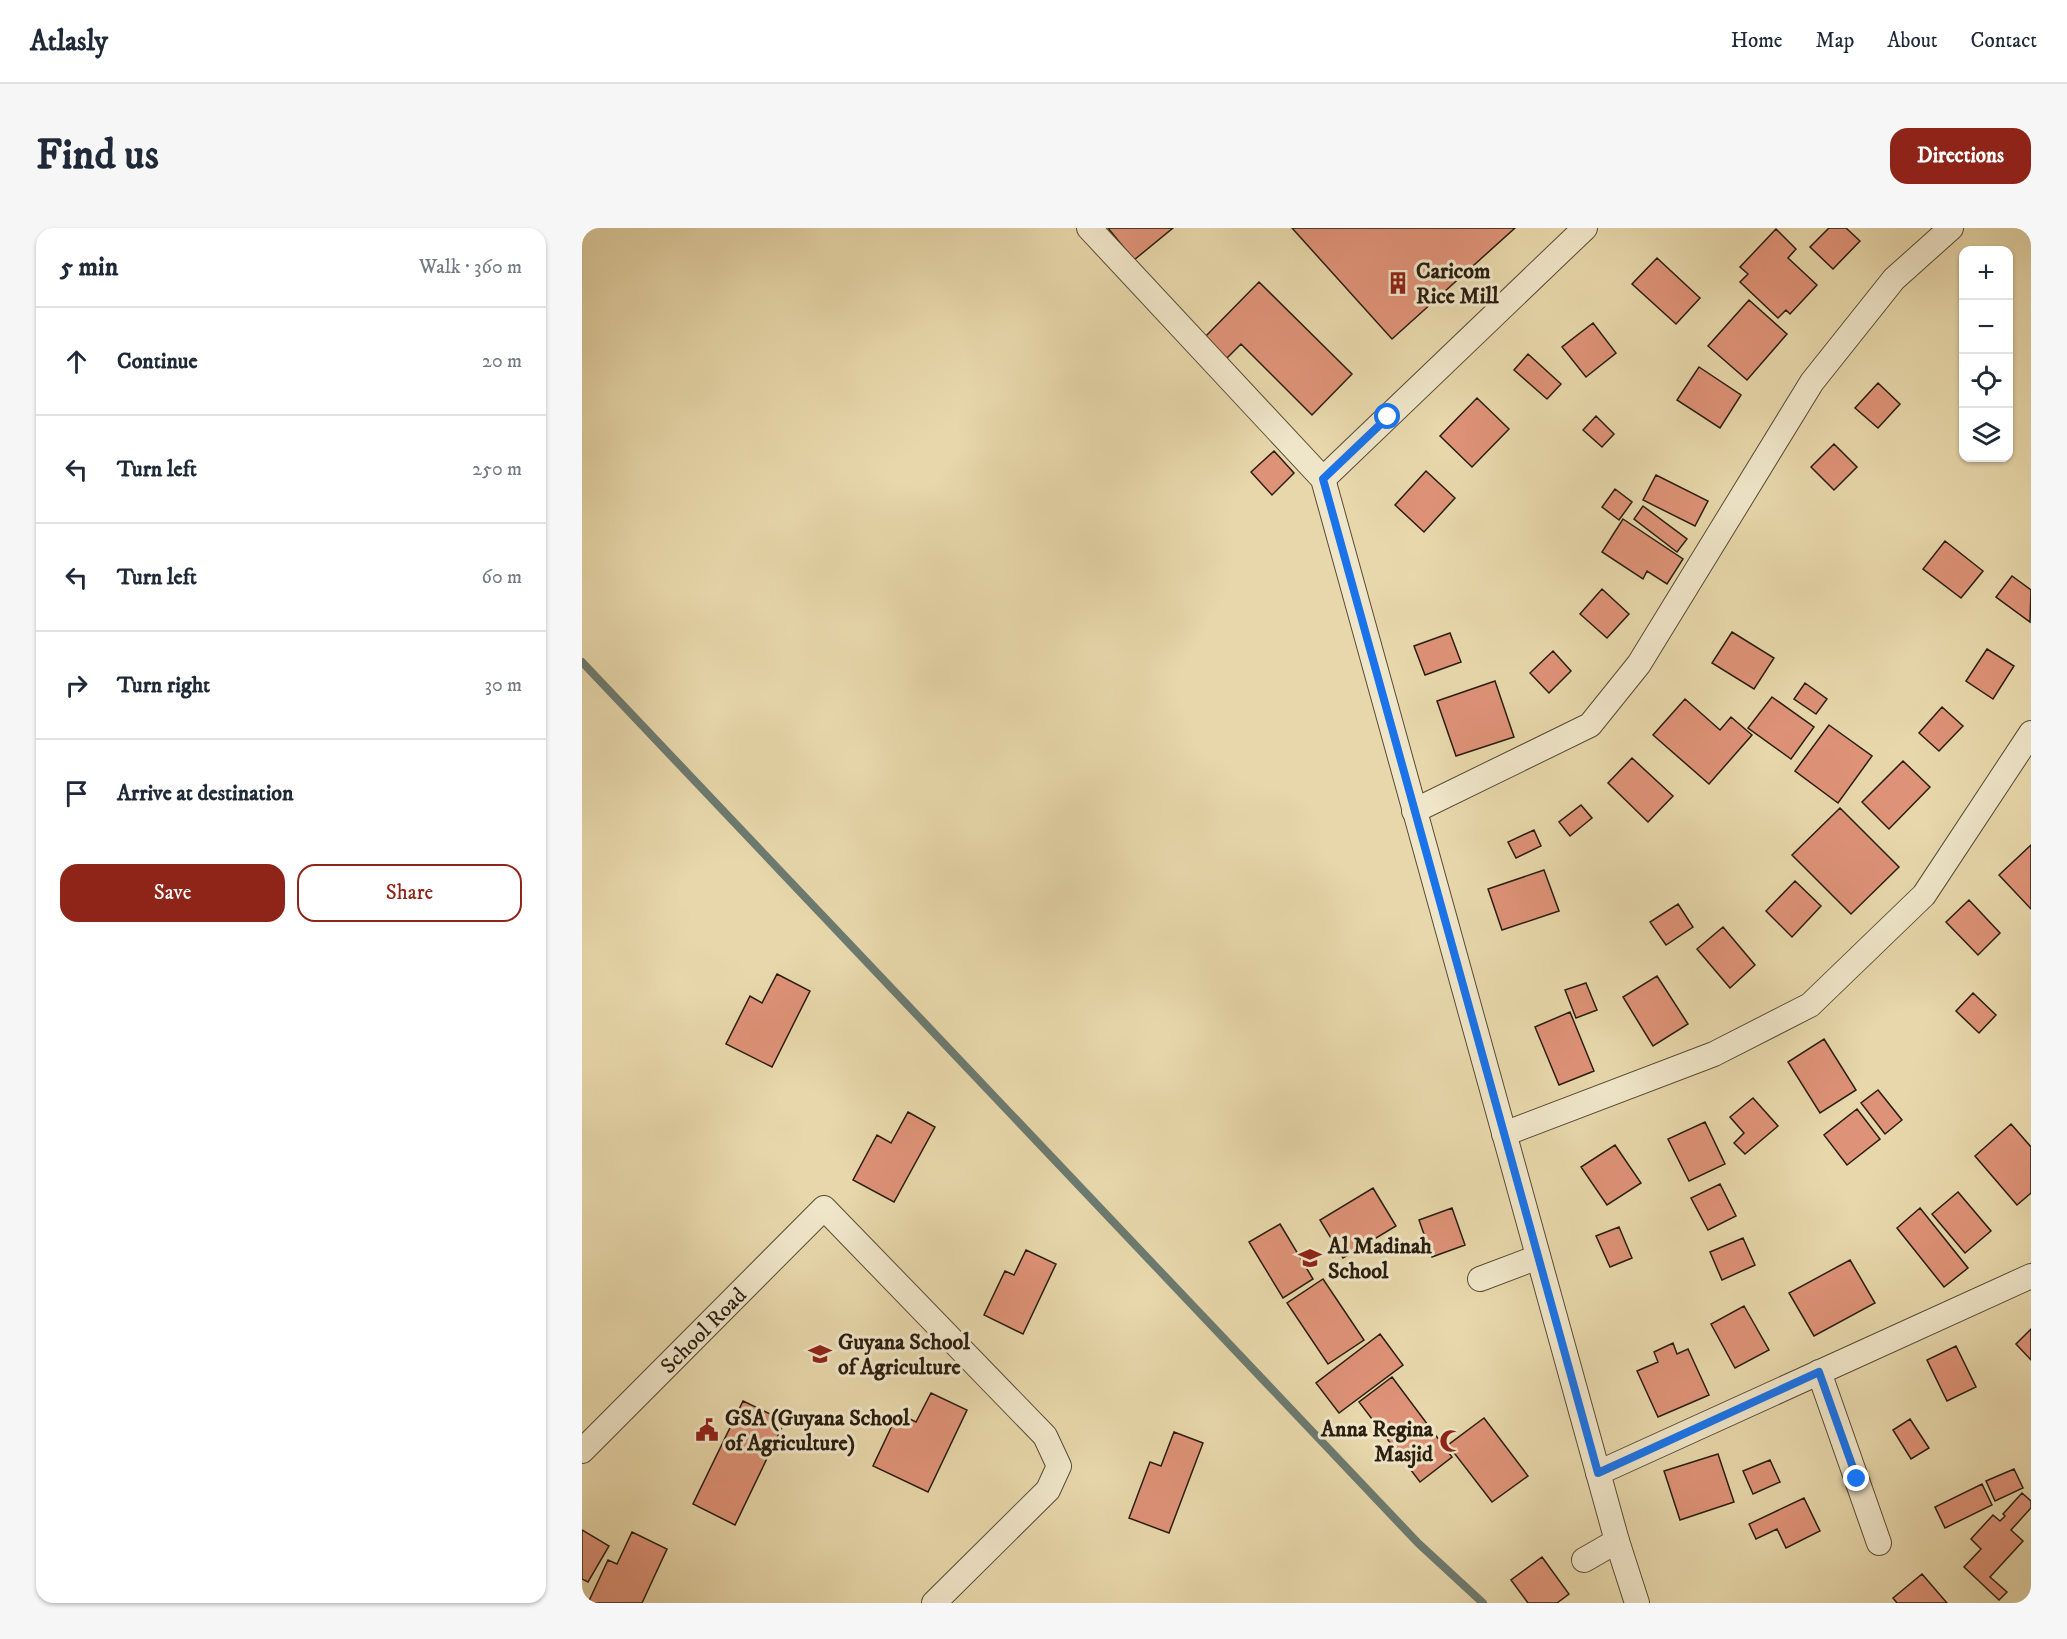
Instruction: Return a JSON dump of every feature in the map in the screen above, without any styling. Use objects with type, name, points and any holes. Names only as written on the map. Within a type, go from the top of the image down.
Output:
[{"type":"street","points":[[1089,228],[1323,479],[1598,1473],[1637,1603]]},
{"type":"street","points":[[1323,479],[1585,228]]},
{"type":"street","points":[[1414,812],[1590,725],[1639,664],[1812,382],[1894,279],[1952,228]]},
{"type":"street","points":[[1504,1134],[1714,1054],[1810,1005],[1924,895],[2031,733]]},
{"type":"street","name":"School Road","points":[[582,1451],[824,1208],[1045,1436],[1059,1466],[1048,1490],[934,1603]]},
{"type":"street","points":[[1480,1279],[1538,1257]]},
{"type":"street","points":[[1598,1473],[2031,1276]]},
{"type":"street","points":[[1819,1372],[1879,1543]]},
{"type":"street","points":[[1584,1560],[1617,1541]]},
{"type":"building","points":[[1108,228],[1173,228],[1134,260]]},
{"type":"building","name":"Caricom Rice Mill","points":[[1292,228],[1515,228],[1392,339]]},
{"type":"building","points":[[1829,228],[1846,228],[1860,241],[1833,269],[1810,247]]},
{"type":"building","points":[[1776,229],[1796,249],[1788,258],[1817,285],[1790,314],[1786,310],[1778,318],[1740,282],[1748,274],[1740,267]]},
{"type":"building","points":[[1657,258],[1700,298],[1676,324],[1632,284]]},
{"type":"building","points":[[1259,282],[1352,374],[1312,415],[1241,344],[1225,360],[1203,339]]},
{"type":"building","points":[[1749,300],[1787,334],[1747,380],[1708,346]]},
{"type":"building","points":[[1593,323],[1616,353],[1586,377],[1562,347]]},
{"type":"building","points":[[1528,354],[1561,384],[1547,399],[1514,370]]},
{"type":"building","points":[[1699,367],[1741,395],[1720,428],[1677,400]]},
{"type":"building","points":[[1878,383],[1900,404],[1878,428],[1855,408]]},
{"type":"building","points":[[1477,398],[1509,429],[1472,467],[1440,436]]},
{"type":"building","points":[[1596,416],[1614,434],[1602,447],[1583,430]]},
{"type":"building","points":[[1834,444],[1857,467],[1834,490],[1811,467]]},
{"type":"building","points":[[1274,451],[1294,473],[1272,495],[1251,472]]},
{"type":"building","points":[[1426,471],[1455,498],[1424,532],[1395,505]]},
{"type":"building","points":[[1656,475],[1708,501],[1695,526],[1643,500]]},
{"type":"building","points":[[1615,489],[1632,502],[1619,520],[1602,507]]},
{"type":"building","points":[[1643,506],[1687,539],[1677,552],[1634,519]]},
{"type":"building","points":[[1623,519],[1683,559],[1667,584],[1647,571],[1643,579],[1602,552]]},
{"type":"building","points":[[1945,541],[1983,571],[1961,598],[1923,569]]},
{"type":"building","points":[[2012,576],[2031,590],[2030,622],[1996,597]]},
{"type":"building","points":[[1602,589],[1629,614],[1607,638],[1580,614]]},
{"type":"building","points":[[1732,632],[1774,658],[1754,689],[1712,663]]},
{"type":"building","points":[[1450,633],[1461,662],[1425,675],[1414,646]]},
{"type":"building","points":[[1987,649],[2014,666],[1993,699],[1966,681]]},
{"type":"building","points":[[1553,651],[1571,671],[1549,693],[1530,673]]},
{"type":"building","points":[[1495,681],[1514,737],[1456,756],[1437,701]]},
{"type":"building","points":[[1805,683],[1827,699],[1816,714],[1794,699]]},
{"type":"building","points":[[1772,697],[1814,727],[1791,759],[1748,728]]},
{"type":"building","points":[[1685,699],[1720,730],[1731,717],[1752,735],[1709,784],[1653,735]]},
{"type":"building","points":[[1942,707],[1963,726],[1939,751],[1919,733]]},
{"type":"building","points":[[1829,725],[1872,756],[1838,803],[1795,771]]},
{"type":"building","points":[[1632,758],[1673,796],[1648,822],[1608,783]]},
{"type":"building","points":[[1903,761],[1930,787],[1889,829],[1862,802]]},
{"type":"building","points":[[1581,805],[1592,818],[1570,836],[1559,822]]},
{"type":"building","points":[[1840,808],[1899,867],[1851,914],[1792,855]]},
{"type":"building","points":[[1534,830],[1541,846],[1516,858],[1508,842]]},
{"type":"building","points":[[2031,845],[2031,909],[1999,875]]},
{"type":"building","points":[[1544,870],[1559,911],[1502,930],[1488,889]]},
{"type":"building","points":[[1795,881],[1821,906],[1792,937],[1766,911]]},
{"type":"building","points":[[1969,900],[2000,933],[1978,955],[1946,922]]},
{"type":"building","points":[[1678,904],[1693,927],[1666,945],[1650,922]]},
{"type":"building","points":[[1723,927],[1755,965],[1730,988],[1697,949]]},
{"type":"building","points":[[777,974],[810,991],[772,1067],[726,1044],[750,996],[762,1003]]},
{"type":"building","points":[[1657,976],[1688,1024],[1653,1046],[1623,997]]},
{"type":"building","points":[[1586,983],[1597,1010],[1576,1018],[1565,990]]},
{"type":"building","points":[[1973,993],[1996,1015],[1979,1033],[1956,1011]]},
{"type":"building","points":[[1570,1012],[1594,1071],[1559,1085],[1535,1027]]},
{"type":"building","points":[[1824,1039],[1856,1090],[1820,1113],[1788,1062]]},
{"type":"building","points":[[1878,1090],[1902,1120],[1885,1134],[1861,1103]]},
{"type":"building","points":[[1753,1098],[1778,1126],[1745,1154],[1734,1143],[1744,1133],[1730,1117]]},
{"type":"building","points":[[1857,1109],[1880,1139],[1847,1165],[1824,1135]]},
{"type":"building","points":[[908,1112],[935,1127],[894,1202],[853,1180],[877,1135],[891,1143]]},
{"type":"building","points":[[1705,1122],[1725,1164],[1689,1181],[1668,1139]]},
{"type":"building","points":[[2011,1124],[2031,1147],[2031,1193],[2017,1205],[1975,1156]]},
{"type":"building","points":[[1615,1145],[1641,1183],[1607,1205],[1581,1167]]},
{"type":"building","points":[[1720,1184],[1736,1216],[1708,1230],[1691,1198]]},
{"type":"building","points":[[1373,1188],[1396,1226],[1343,1258],[1320,1220]]},
{"type":"building","points":[[1958,1192],[1991,1231],[1965,1253],[1932,1214]]},
{"type":"building","points":[[1452,1208],[1465,1245],[1432,1257],[1419,1220]]},
{"type":"building","points":[[1920,1208],[1968,1268],[1944,1287],[1897,1228]]},
{"type":"building","points":[[1280,1224],[1313,1279],[1283,1298],[1249,1242]]},
{"type":"building","points":[[1619,1227],[1632,1258],[1610,1267],[1596,1236]]},
{"type":"building","points":[[1743,1238],[1755,1265],[1722,1280],[1710,1252]]},
{"type":"building","points":[[1026,1250],[1056,1264],[1023,1334],[984,1315],[1005,1271],[1014,1275]]},
{"type":"building","points":[[1850,1260],[1875,1303],[1814,1336],[1789,1293]]},
{"type":"building","points":[[1323,1279],[1364,1340],[1328,1364],[1287,1303]]},
{"type":"building","points":[[1744,1306],[1769,1350],[1735,1368],[1711,1324]]},
{"type":"building","points":[[2031,1329],[2031,1360],[2016,1344]]},
{"type":"building","points":[[1380,1334],[1403,1365],[1339,1413],[1316,1383]]},
{"type":"building","points":[[1673,1343],[1677,1354],[1688,1349],[1709,1395],[1658,1417],[1637,1371],[1658,1362],[1654,1352]]},
{"type":"building","points":[[1956,1346],[1976,1387],[1947,1401],[1927,1360]]},
{"type":"building","points":[[1392,1377],[1452,1457],[1420,1482],[1359,1402]]},
{"type":"building","points":[[931,1393],[967,1410],[928,1492],[873,1466],[898,1413],[916,1422]]},
{"type":"building","points":[[743,1401],[785,1421],[735,1525],[693,1504]]},
{"type":"building","points":[[1484,1418],[1528,1476],[1492,1502],[1448,1445]]},
{"type":"building","points":[[1910,1419],[1929,1448],[1911,1459],[1893,1430]]},
{"type":"building","points":[[1174,1432],[1203,1443],[1169,1533],[1129,1518],[1150,1462],[1161,1466]]},
{"type":"building","points":[[1718,1454],[1734,1502],[1680,1520],[1664,1471]]},
{"type":"building","points":[[1770,1460],[1780,1482],[1753,1494],[1743,1471]]},
{"type":"building","points":[[2014,1469],[2023,1488],[1995,1501],[1986,1481]]},
{"type":"building","points":[[1982,1484],[1992,1505],[1945,1528],[1935,1507]]},
{"type":"building","points":[[2022,1493],[2031,1501],[2031,1508],[2011,1530],[2023,1541],[1990,1577],[2007,1592],[1999,1600],[1964,1567],[1981,1549],[1971,1539],[1993,1515],[2000,1521],[2005,1516],[2003,1514]]},
{"type":"building","points":[[1804,1498],[1820,1531],[1786,1548],[1777,1529],[1756,1539],[1749,1524]]},
{"type":"building","points":[[582,1530],[609,1546],[588,1582],[582,1579]]},
{"type":"building","points":[[632,1532],[667,1549],[642,1603],[588,1603],[608,1560],[617,1564]]},
{"type":"building","points":[[1542,1557],[1569,1594],[1557,1603],[1528,1603],[1511,1580]]},
{"type":"building","points":[[1922,1574],[1947,1603],[1897,1603],[1893,1598]]},
{"type":"waterway","points":[[582,662],[1418,1543],[1483,1603]]},
{"type":"place","name":"Caricom Rice Mill","points":[[1398,283]]},
{"type":"place","name":"Al Madinah School","points":[[1310,1258]]},
{"type":"place","name":"Guyana School of Agriculture","points":[[820,1354]]},
{"type":"place","name":"GSA (Guyana School of Agriculture)","points":[[707,1430]]},
{"type":"place","name":"Anna Regina Masjid","points":[[1451,1441]]},
{"type":"route","points":[[1388,417],[1323,479],[1598,1473],[1819,1372],[1857,1479]]}]
